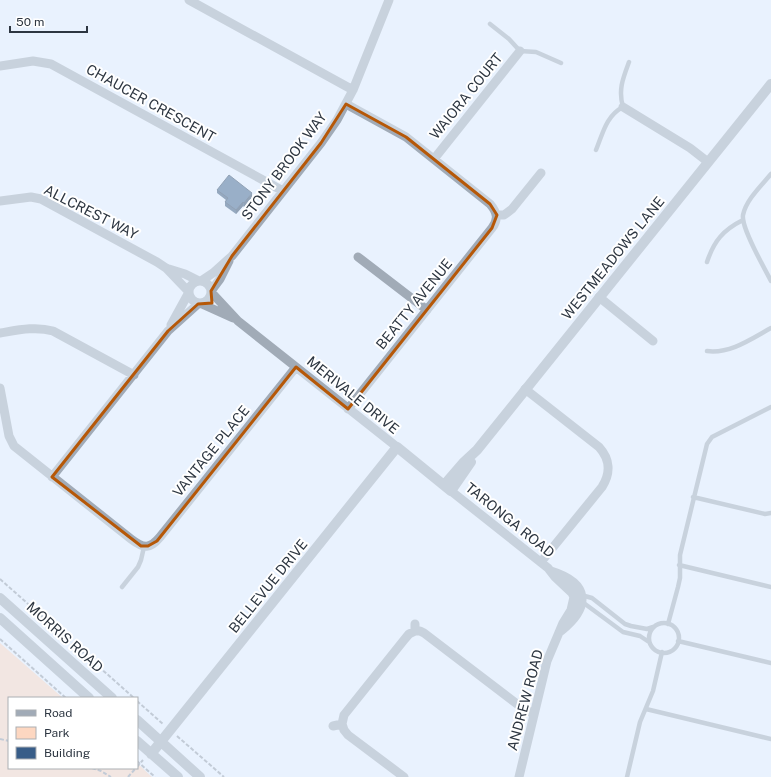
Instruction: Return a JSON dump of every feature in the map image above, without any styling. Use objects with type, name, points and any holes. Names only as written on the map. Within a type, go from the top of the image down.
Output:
[{"type":"street","points":[[189,0],[353,90]]},
{"type":"street","name":"STONY BROOK WAY","points":[[211,292],[220,279],[232,256],[325,138],[346,104],[389,0]]},
{"type":"street","name":"WAIORA COURT","points":[[434,159],[520,51]]},
{"type":"street","name":"CHAUCER CRESCENT","points":[[0,66],[32,61],[50,64],[283,191]]},
{"type":"street","name":"WESTMEADOWS LANE","points":[[448,488],[463,463],[477,450],[771,84]]},
{"type":"street","points":[[346,104],[397,132],[434,159],[490,204],[494,208],[497,215],[504,214],[512,209],[541,173]]},
{"type":"street","points":[[623,107],[690,148],[708,162]]},
{"type":"street","name":"ALLCREST WAY","points":[[0,201],[31,197],[41,199],[166,268],[200,281]]},
{"type":"street","name":"BEATTY AVENUE","points":[[348,409],[492,228],[497,221],[497,215]]},
{"type":"street","name":"STONY BROOK WAY","points":[[200,281],[232,256]]},
{"type":"street","points":[[358,257],[427,310]]},
{"type":"street","name":"ALLCREST WAY","points":[[166,268],[188,292]]},
{"type":"street","points":[[52,476],[168,331],[192,284],[200,281],[208,284],[211,292],[208,300],[200,304],[168,331]]},
{"type":"street","points":[[188,292],[192,300],[200,304]]},
{"type":"street","name":"MERIVALE DRIVE","points":[[211,292],[238,321],[448,488]]},
{"type":"street","points":[[599,297],[654,341]]},
{"type":"street","name":"MERIVALE DRIVE","points":[[200,304],[238,321]]},
{"type":"street","points":[[0,333],[45,328],[134,375]]},
{"type":"street","name":"VANTAGE PLACE","points":[[144,547],[151,546],[157,541],[296,367]]},
{"type":"street","points":[[0,388],[11,440],[19,450],[131,540],[144,547]]},
{"type":"street","points":[[526,389],[599,447],[605,455],[608,463],[607,476],[602,487],[541,562]]},
{"type":"street","name":"BELLEVUE DRIVE","points":[[151,754],[171,731],[397,447]]},
{"type":"street","name":"TARONGA ROAD","points":[[448,488],[541,562],[572,593],[580,598]]},
{"type":"street","name":"MORRIS ROAD","points":[[0,598],[111,697]]},
{"type":"street","name":"ANDREW ROAD","points":[[519,777],[547,660],[561,631],[563,623],[573,606],[580,598]]},
{"type":"street","name":"MORRIS ROAD","points":[[0,618],[88,697]]},
{"type":"street","points":[[404,777],[348,735],[338,725],[344,715],[415,628],[424,633],[521,707],[534,714]]},
{"type":"street","points":[[138,721],[200,777]]},
{"type":"street","points":[[138,742],[178,777]]},
{"type":"lane","name":"WAIORA COURT","points":[[490,24],[509,39],[520,51],[536,52],[561,63]]},
{"type":"lane","points":[[596,150],[610,117],[623,107],[620,90],[629,62]]},
{"type":"lane","points":[[771,174],[750,200],[743,214],[742,220],[771,280]]},
{"type":"lane","points":[[707,262],[714,246],[722,234],[727,229],[742,220]]},
{"type":"lane","points":[[707,351],[721,352],[730,349],[771,328]]},
{"type":"lane","points":[[668,624],[680,578],[680,555],[705,449],[709,440],[771,408]]},
{"type":"lane","points":[[693,497],[765,514],[771,513]]},
{"type":"lane","points":[[122,587],[138,567],[144,547]]},
{"type":"lane","points":[[679,565],[771,587]]},
{"type":"lane","name":"TARONGA ROAD","points":[[580,598],[592,598],[624,624],[648,629],[654,627]]},
{"type":"lane","name":"TARONGA ROAD","points":[[580,598],[623,632],[640,636],[649,642]]},
{"type":"lane","points":[[660,624],[668,624],[676,631],[678,641],[672,650],[662,652],[654,649],[649,642],[650,632],[654,627],[660,624]]},
{"type":"lane","points":[[678,641],[771,663]]},
{"type":"lane","points":[[627,777],[640,722],[653,691],[662,652]]},
{"type":"lane","points":[[646,709],[771,739]]},
{"type":"path","points":[[0,579],[133,697]]},
{"type":"path","points":[[0,639],[65,697]]},
{"type":"path","points":[[138,701],[224,777]]},
{"type":"path","points":[[138,762],[155,777]]},
{"type":"path","points":[[95,769],[102,771],[111,777]]},
{"type":"path","points":[[128,777],[135,769]]},
{"type":"highlighted area","points":[[346,104],[406,137],[490,204],[497,215],[492,228],[348,409],[296,367],[157,541],[148,546],[141,546],[52,477],[168,331],[198,304],[212,303],[211,291],[232,256],[321,143]]},
{"type":"green space","points":[[0,643],[62,697],[8,697],[8,769],[138,769],[138,764],[152,777],[0,777]]},
{"type":"building","points":[[229,175],[252,193],[236,210],[225,202],[228,198],[217,190]]}]
